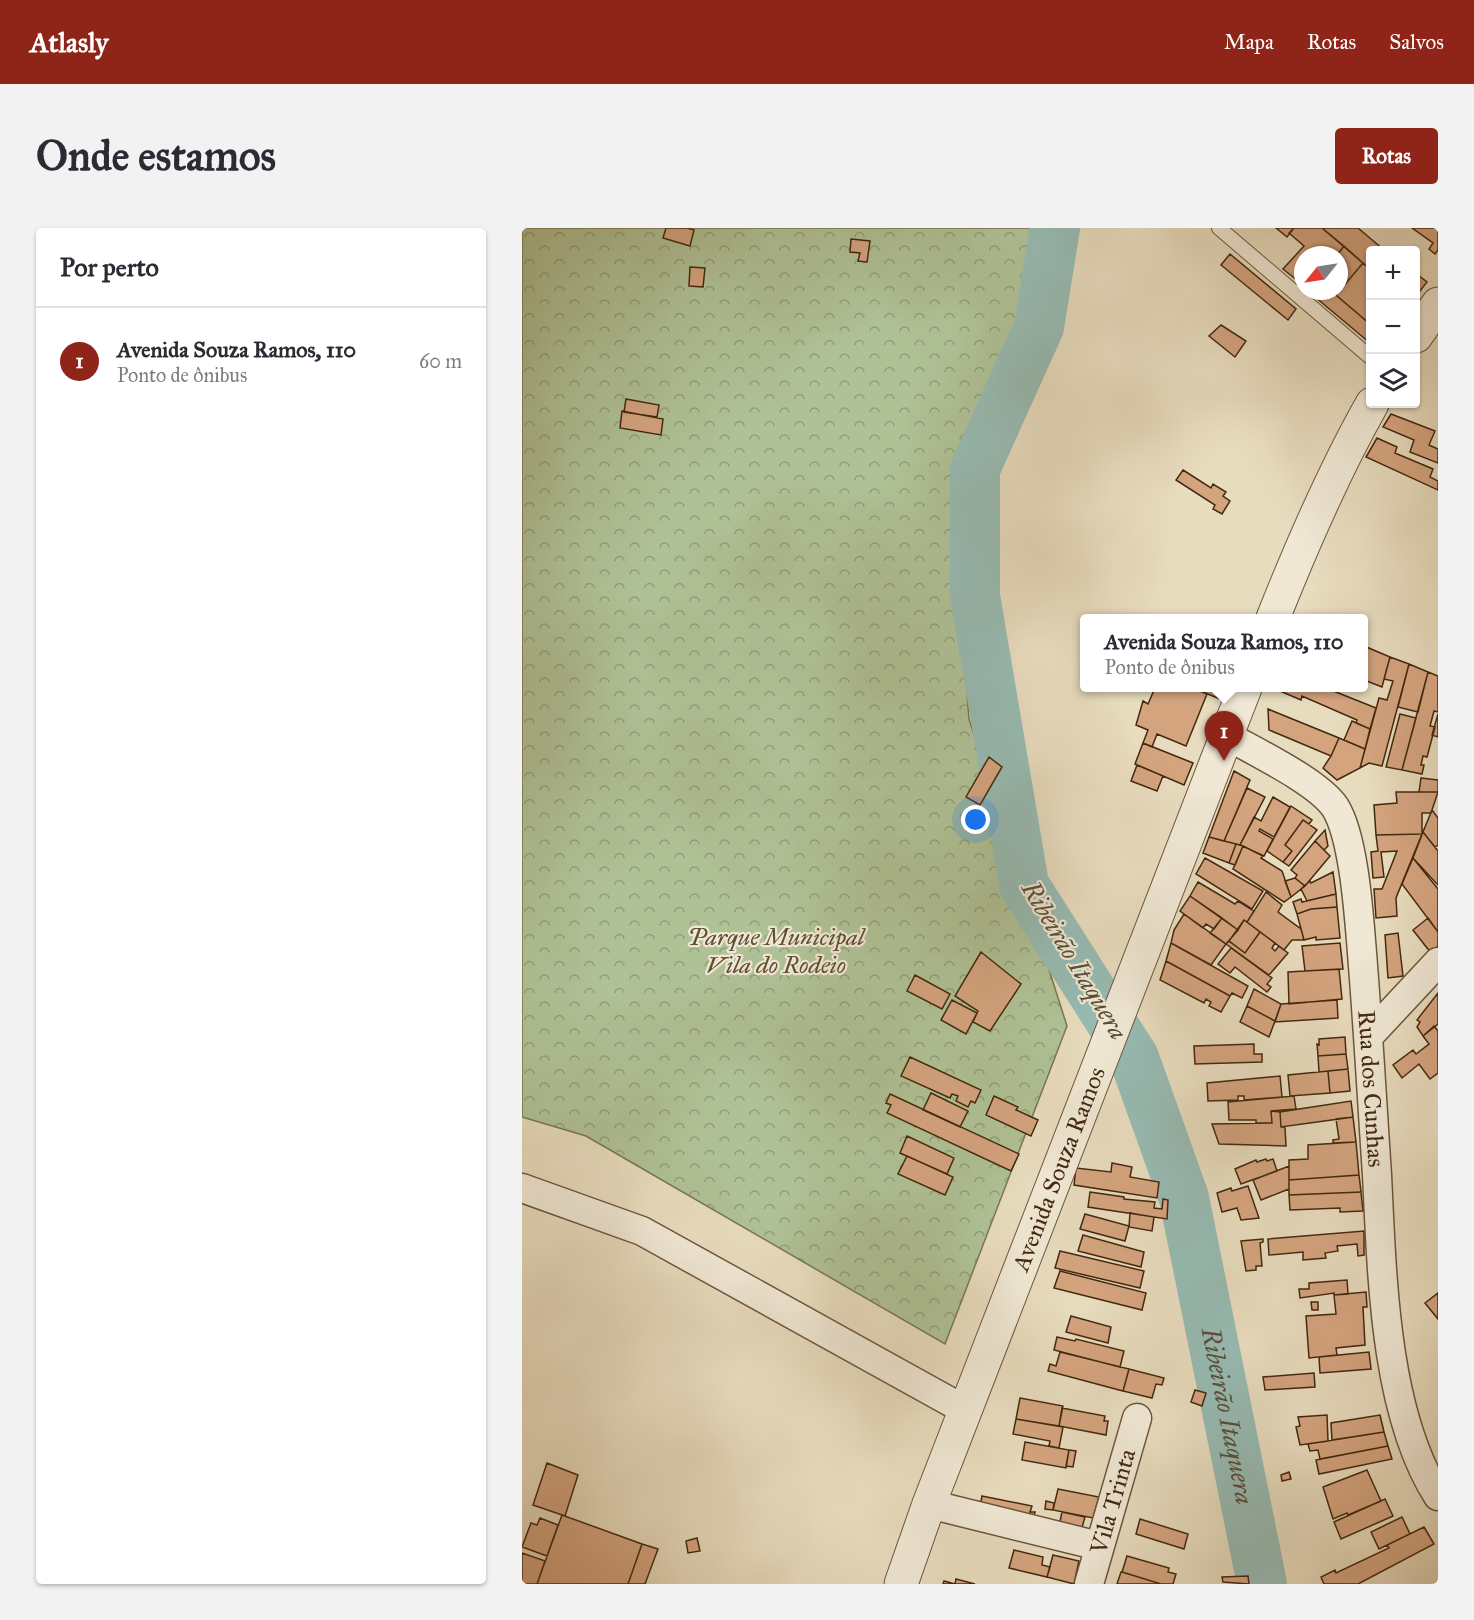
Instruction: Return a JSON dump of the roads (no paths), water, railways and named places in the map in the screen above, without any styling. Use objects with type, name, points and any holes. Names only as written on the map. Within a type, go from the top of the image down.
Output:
[{"type":"street","points":[[1420,330],[1438,304]]},
{"type":"street","points":[[1275,614],[1307,533],[1350,443],[1370,408]]},
{"type":"street","name":"Avenida Souza Ramos","points":[[901,1584],[965,1410],[1243,692]]},
{"type":"street","name":"Rua dos Cunhas","points":[[1226,735],[1319,789],[1334,806],[1346,835],[1359,908],[1380,1232],[1387,1316],[1397,1391],[1412,1441],[1430,1484],[1438,1496]]},
{"type":"street","points":[[1369,1036],[1438,962]]},
{"type":"street","points":[[522,1188],[642,1231],[965,1410]]},
{"type":"street","name":"Vila Trinta","points":[[1089,1584],[1137,1418]]},
{"type":"street","points":[[929,1504],[1100,1546]]},
{"type":"lane","points":[[1219,228],[1367,354]]},
{"type":"waterway","name":"Ribeirão Itaquera","points":[[1055,228],[1039,327],[975,469],[975,596],[1024,885],[1134,1058],[1184,1198],[1262,1584]]},
{"type":"place","name":"Avenida Souza Ramos, 110","points":[[1224,761]]},
{"type":"park label","name":"Parque Municipal Vila do Rodeio","points":[[776,951]]}]
